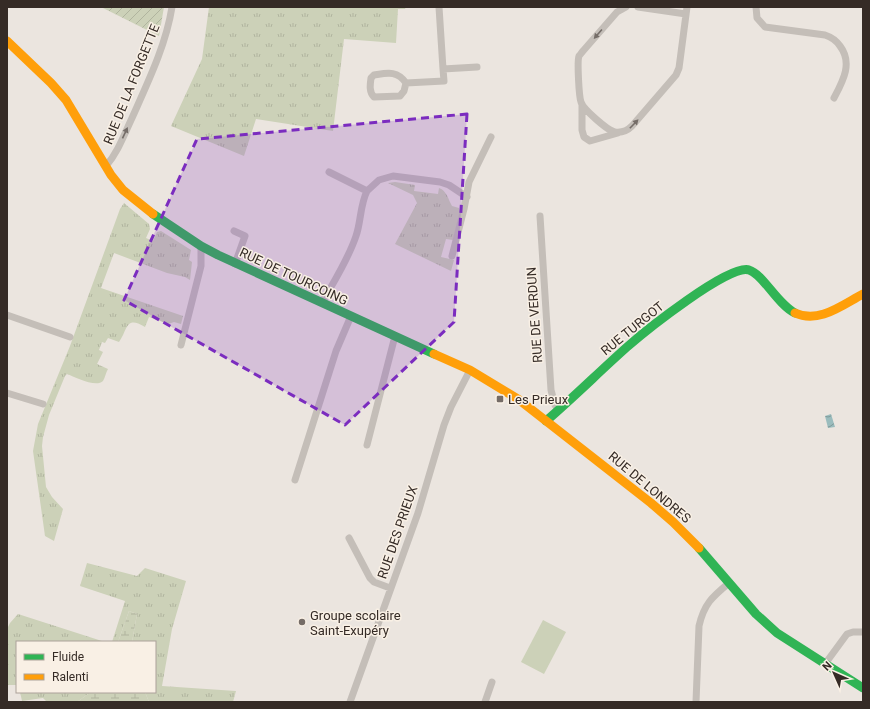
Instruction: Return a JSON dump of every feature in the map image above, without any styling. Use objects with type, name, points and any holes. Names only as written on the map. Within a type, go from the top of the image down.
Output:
[{"type":"main road","name":"RUE DE TOURCOING","points":[[7,41],[51,83],[66,100],[116,183],[130,197],[159,219],[201,246],[235,264],[470,370],[518,399],[546,421]]},
{"type":"main road","name":"RUE DE TOURCOING","points":[[7,50],[53,90],[70,108]]},
{"type":"main road","name":"RUE TURGOT","points":[[546,421],[636,339],[711,284],[731,273],[745,268],[750,270],[756,274],[791,312],[801,316],[821,316],[863,294]]},
{"type":"main road","name":"RUE DE LONDRES","points":[[546,421],[663,512],[683,531],[766,624],[777,633],[863,688]]},
{"type":"street","name":"RUE DE LA FORGETTE","points":[[106,166],[116,152],[142,97],[165,37],[172,7]]},
{"type":"street","points":[[406,83],[444,81],[439,7]]},
{"type":"street","points":[[626,7],[617,12],[579,55],[578,62],[580,100],[582,105],[582,130],[584,137],[590,141],[621,132],[632,126],[676,75],[679,68],[686,11],[638,7]]},
{"type":"street","points":[[756,7],[757,18],[765,27],[825,36],[837,42],[844,53],[847,65],[844,80],[834,98]]},
{"type":"street","points":[[443,69],[477,67]]},
{"type":"street","points":[[396,74],[402,77],[406,83],[404,91],[400,96],[374,97],[370,89],[371,78],[374,75],[396,74]]},
{"type":"street","points":[[582,105],[608,129],[614,132],[621,132]]},
{"type":"street","points":[[452,256],[467,197],[469,182],[491,136]]},
{"type":"street","points":[[329,172],[367,191]]},
{"type":"street","points":[[322,303],[353,243],[360,222],[363,200],[367,191],[379,180],[393,176],[444,183],[467,197]]},
{"type":"street","name":"RUE DE VERDUN","points":[[540,216],[551,390],[555,405],[559,410]]},
{"type":"street","points":[[234,231],[245,236],[235,264]]},
{"type":"street","points":[[181,345],[191,295],[201,266],[201,246]]},
{"type":"street","points":[[7,316],[70,337]]},
{"type":"street","points":[[295,480],[336,351],[351,316]]},
{"type":"street","points":[[366,445],[395,336]]},
{"type":"street","name":"RUE DES PRIEUX","points":[[350,702],[418,513],[444,425],[470,370]]},
{"type":"street","points":[[7,393],[43,404]]},
{"type":"street","points":[[349,538],[370,578],[374,582],[390,588]]},
{"type":"street","points":[[696,702],[699,626],[701,616],[705,606],[729,583]]},
{"type":"street","points":[[825,664],[847,634],[853,632],[863,632]]},
{"type":"street","points":[[485,702],[492,682]]},
{"type":"highlighted area","points":[[467,114],[454,322],[345,425],[124,300],[197,139]]},
{"type":"green space","points":[[101,7],[164,7],[159,36]]},
{"type":"green space","points":[[209,7],[406,7],[405,9],[398,9],[396,43],[344,39],[333,131],[256,119],[244,156],[171,126],[202,59]]},
{"type":"green space","points":[[395,182],[415,185],[414,191],[438,194],[439,188],[442,189],[446,193],[452,206],[459,208],[460,213],[453,240],[446,239],[441,257],[454,260],[451,271],[395,244],[417,203],[413,195],[388,183]]},
{"type":"green space","points":[[124,203],[149,224],[150,229],[146,238],[153,241],[157,232],[161,231],[191,250],[189,260],[192,262],[190,280],[114,253],[101,288],[183,316],[181,324],[174,322],[168,324],[149,317],[145,327],[139,324],[130,323],[119,342],[108,338],[105,343],[102,342],[99,350],[103,352],[97,364],[108,369],[103,381],[100,383],[91,383],[67,374],[65,376],[49,415],[42,446],[46,487],[52,497],[63,509],[54,541],[45,536],[33,451],[38,424],[70,346],[120,209]]},
{"type":"green space","points":[[87,563],[137,576],[145,568],[186,581],[172,629],[162,686],[236,691],[233,702],[149,702],[145,693],[156,693],[156,641],[132,641],[137,614],[129,611],[118,641],[112,641],[125,601],[80,586]]},
{"type":"green space","points":[[129,611],[137,614],[132,641],[118,641]]},
{"type":"green space","points":[[18,614],[102,641],[16,641],[16,685],[7,685],[7,629]]},
{"type":"green space","points":[[543,620],[566,632],[544,674],[521,662]]},
{"type":"green space","points":[[20,693],[90,693],[77,702],[47,702],[43,698],[22,701]]},
{"type":"green space","points":[[90,693],[145,693],[149,702],[77,702]]},
{"type":"water","points":[[831,414],[835,427],[828,428],[825,416]]},
{"type":"traffic: fast","points":[[153,214],[201,246],[218,255],[434,354]]},
{"type":"traffic: fast","points":[[546,421],[636,339],[687,300],[724,277],[739,271],[749,270],[760,277],[782,303],[795,313]]},
{"type":"traffic: fast","points":[[699,548],[756,614],[777,633],[863,688]]},
{"type":"traffic: slow","points":[[7,41],[51,83],[66,100],[111,175],[123,190],[153,214]]},
{"type":"traffic: slow","points":[[795,313],[804,316],[822,315],[839,308],[863,294]]},
{"type":"traffic: slow","points":[[434,354],[470,370],[518,399],[651,503],[699,548]]},
{"type":"place","name":"Les Prieux","points":[[500,399]]},
{"type":"place","name":"Groupe scolaire Saint-Exupéry","points":[[302,622]]}]
